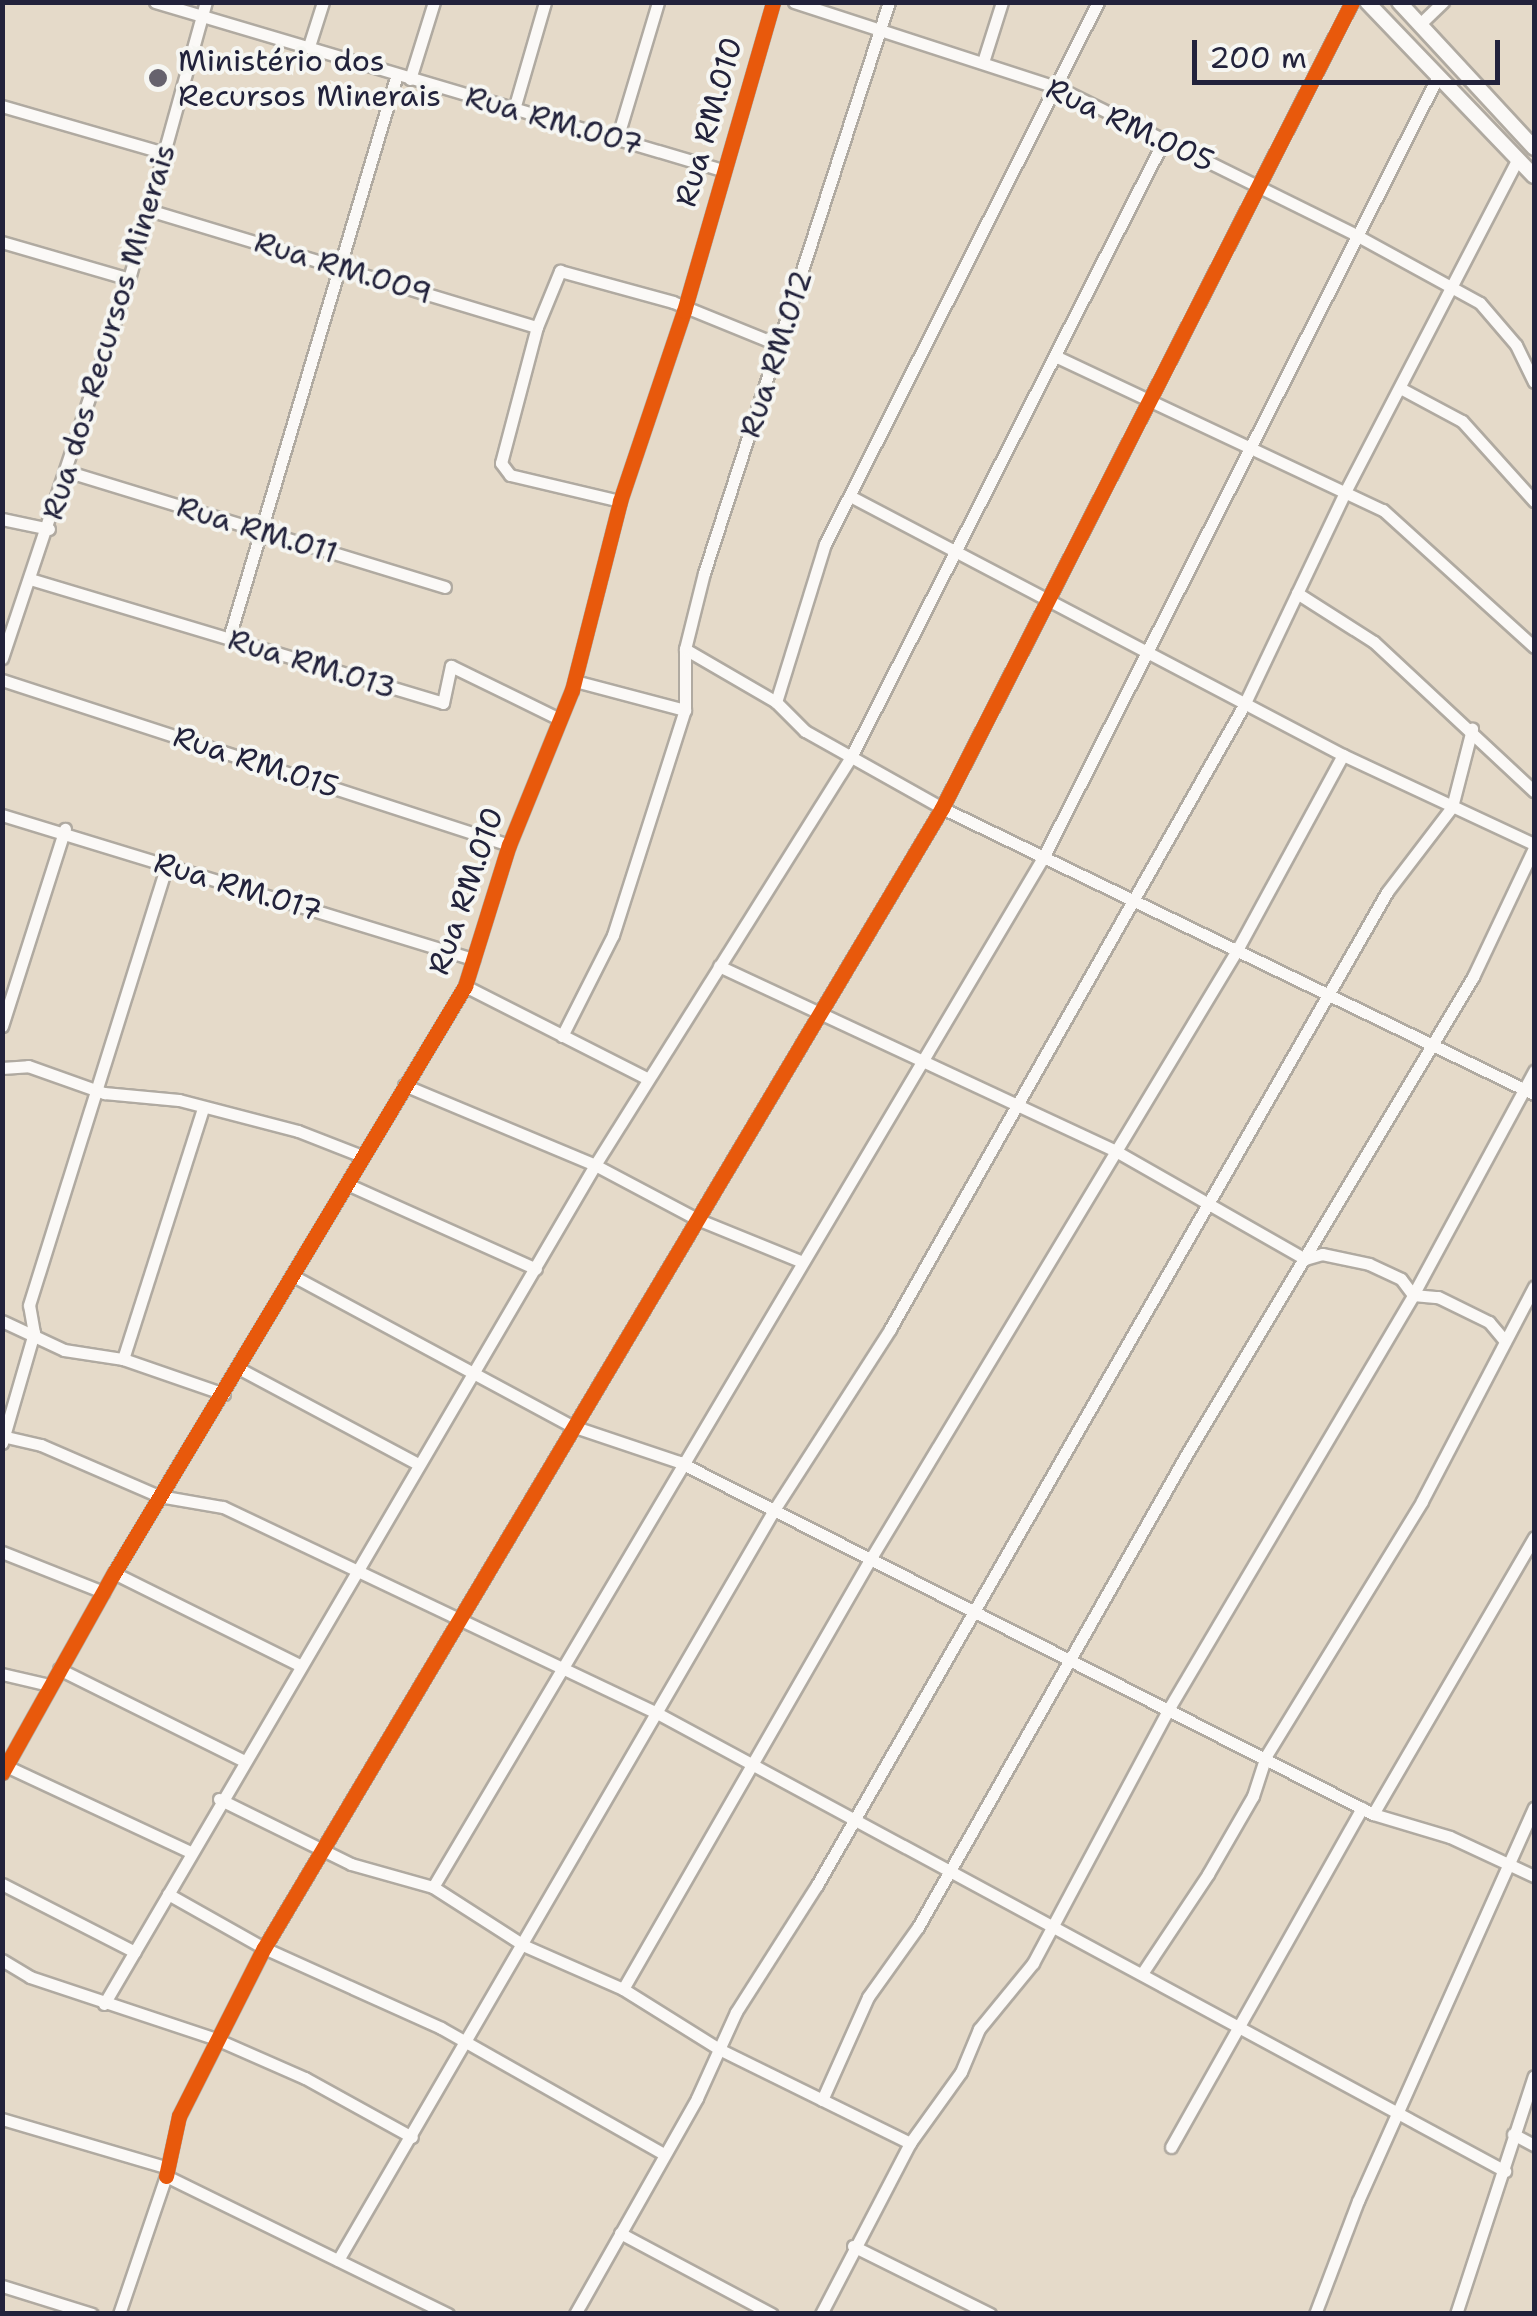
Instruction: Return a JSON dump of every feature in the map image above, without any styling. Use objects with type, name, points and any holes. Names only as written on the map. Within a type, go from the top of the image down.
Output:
[{"type":"street","name":"Rua RM.007","points":[[155,2],[722,170]]},
{"type":"street","name":"Rua dos Recursos Minerais","points":[[2,658],[6,636],[69,472],[166,153],[206,2]]},
{"type":"street","points":[[309,46],[322,2]]},
{"type":"street","points":[[410,79],[434,2]]},
{"type":"street","points":[[514,109],[545,2]]},
{"type":"street","points":[[617,139],[658,2]]},
{"type":"street","name":"Rua RM.010","points":[[4,1770],[159,1496],[240,1369],[465,986],[510,845],[574,680],[620,500],[684,311],[773,2]]},
{"type":"street","name":"Rua RM.005","points":[[794,2],[1059,88],[1356,235],[1452,286],[1498,320],[1534,382]]},
{"type":"street","name":"Rua RM.012","points":[[562,1036],[613,936],[685,710],[685,649],[889,2]]},
{"type":"street","points":[[984,62],[1002,2]]},
{"type":"street","points":[[776,702],[825,544],[1059,88],[1098,2]]},
{"type":"street","points":[[119,2314],[180,2116],[264,1948],[942,808],[1051,602],[1352,2]]},
{"type":"street","points":[[1366,2],[1534,176]]},
{"type":"street","points":[[1399,2],[1534,148]]},
{"type":"street","points":[[1420,24],[1443,2]]},
{"type":"street","points":[[229,638],[397,74]]},
{"type":"street","points":[[433,1887],[679,1462],[1044,856],[1438,76]]},
{"type":"street","points":[[2,106],[166,153]]},
{"type":"street","points":[[104,2004],[168,1894],[188,1851],[596,1164],[851,757],[1164,140]]},
{"type":"street","points":[[338,2260],[412,2137],[461,2042],[526,1946],[774,1510],[890,1329],[1012,1106],[1244,704],[1345,492],[1518,158]]},
{"type":"street","name":"Rua RM.009","points":[[149,210],[537,327]]},
{"type":"street","points":[[3,246],[129,279]]},
{"type":"street","points":[[620,500],[510,475],[501,463],[537,327],[560,271],[673,302],[684,311],[779,345]]},
{"type":"street","points":[[1054,356],[1250,445],[1411,529],[1534,648]]},
{"type":"street","points":[[1402,388],[1462,421],[1534,500]]},
{"type":"street","name":"Rua RM.011","points":[[69,472],[446,587]]},
{"type":"street","points":[[822,2100],[868,1997],[951,1870],[1069,1657],[1431,1040],[1473,978],[1534,846],[1343,756],[850,496]]},
{"type":"street","points":[[2,518],[49,529]]},
{"type":"street","name":"Rua RM.013","points":[[30,579],[443,703],[450,666],[559,719]]},
{"type":"street","points":[[1297,593],[1374,642],[1472,729],[1534,792]]},
{"type":"street","points":[[685,649],[776,702],[805,731],[942,808],[1132,903],[1431,1040],[1530,1091]]},
{"type":"street","name":"Rua RM.015","points":[[2,680],[510,845]]},
{"type":"street","points":[[574,680],[685,710]]},
{"type":"street","points":[[575,2314],[852,1816],[1332,997],[1387,892],[1452,807],[1472,729]]},
{"type":"street","points":[[623,1989],[871,1558],[1237,950],[1343,756]]},
{"type":"street","name":"Rua RM.017","points":[[2,814],[65,829],[166,867],[474,959]]},
{"type":"street","points":[[2,1026],[65,829]]},
{"type":"street","points":[[166,867],[29,1304],[34,1333],[3,1438],[41,1445],[159,1496],[223,1507],[562,1666],[755,1763],[1505,2170]]},
{"type":"street","points":[[719,966],[920,1065],[1114,1150],[1213,1202],[1305,1259],[1322,1254],[1369,1264],[1401,1278],[1413,1296]]},
{"type":"street","points":[[465,986],[648,1079]]},
{"type":"street","points":[[2,1068],[45,1069],[94,1090],[204,1108],[298,1131],[362,1156]]},
{"type":"street","points":[[821,2314],[853,2246],[910,2143],[961,2072],[979,2028],[1032,1963],[1050,1922],[1168,1710],[1530,1091],[1534,1071]]},
{"type":"street","points":[[404,1085],[596,1164],[697,1218],[800,1261]]},
{"type":"street","points":[[122,1359],[204,1108]]},
{"type":"street","points":[[347,1184],[536,1268]]},
{"type":"street","points":[[295,1277],[476,1369],[572,1426],[679,1462],[1368,1811],[1507,1862],[1534,1876]]},
{"type":"street","points":[[1143,1972],[1217,1859],[1253,1796],[1266,1756],[1422,1501],[1534,1287]]},
{"type":"street","points":[[1413,1296],[1438,1297],[1489,1322],[1505,1341]]},
{"type":"street","points":[[2,1319],[29,1304]]},
{"type":"street","points":[[2,1319],[64,1350],[122,1359],[224,1394]]},
{"type":"street","points":[[240,1369],[418,1464]]},
{"type":"street","points":[[1171,2147],[1534,1537]]},
{"type":"street","points":[[2,1552],[103,1592]]},
{"type":"street","points":[[114,1574],[300,1665]]},
{"type":"street","points":[[58,1669],[242,1760]]},
{"type":"street","points":[[2,1674],[49,1686]]},
{"type":"street","points":[[4,1770],[188,1851]]},
{"type":"street","points":[[219,1799],[365,1870],[433,1887],[526,1946],[623,1989],[719,2050],[910,2143]]},
{"type":"street","points":[[1316,2314],[1344,2234],[1534,1808]]},
{"type":"street","points":[[2,1884],[135,1952]]},
{"type":"street","points":[[168,1894],[264,1948],[461,2042],[664,2154]]},
{"type":"street","points":[[2,1960],[104,2004],[216,2039],[305,2078],[412,2137]]},
{"type":"street","points":[[1456,2314],[1534,2076]]},
{"type":"street","points":[[2,2120],[165,2172],[433,2310],[448,2314]]},
{"type":"street","points":[[1513,2134],[1534,2145]]},
{"type":"street","points":[[620,2233],[772,2314]]},
{"type":"street","points":[[853,2246],[990,2314]]},
{"type":"street","points":[[2,2286],[92,2314]]},
{"type":"cycle path","points":[[2,1773],[114,1573],[465,986],[509,845],[572,690],[620,501],[684,311],[773,2]]},
{"type":"cycle path","points":[[166,2176],[179,2116],[264,1948],[942,808],[1352,2]]},
{"type":"place","name":"Ministério dos Recursos Minerais","points":[[158,78]]}]
